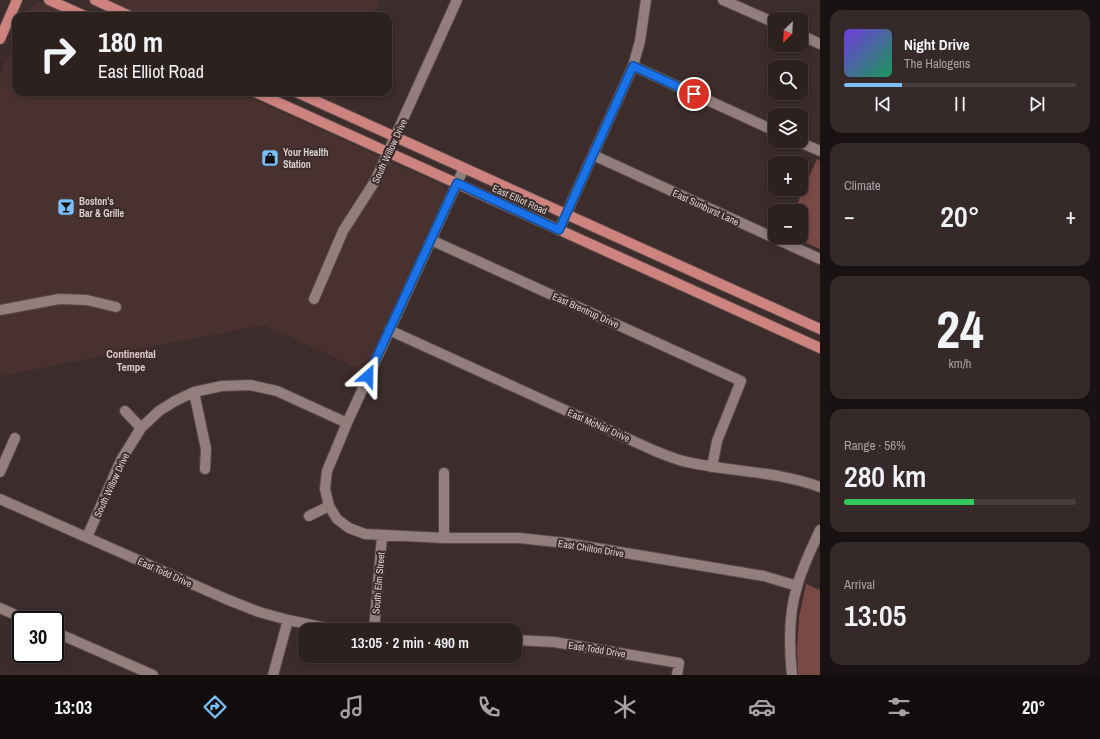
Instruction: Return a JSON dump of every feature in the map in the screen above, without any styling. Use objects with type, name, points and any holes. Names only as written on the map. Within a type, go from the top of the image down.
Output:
[{"type":"main road","points":[[0,39],[17,0]]},
{"type":"main road","points":[[49,0],[75,12]]},
{"type":"main road","points":[[95,0],[121,12]]},
{"type":"main road","name":"East Elliot Road","points":[[264,96],[820,348]]},
{"type":"main road","name":"East Elliot Road","points":[[305,96],[820,329]]},
{"type":"street","name":"South Willow Drive","points":[[314,299],[343,232],[375,181],[456,0]]},
{"type":"street","points":[[559,230],[633,66],[640,41],[646,0]]},
{"type":"street","points":[[723,0],[768,20]]},
{"type":"street","points":[[808,38],[820,44]]},
{"type":"street","points":[[633,66],[768,128]]},
{"type":"street","points":[[808,146],[820,151]]},
{"type":"street","name":"East Sunburst Lane","points":[[593,155],[820,259]]},
{"type":"street","points":[[309,516],[329,506],[325,489],[327,471],[389,330],[464,168]]},
{"type":"street","name":"East Brentrup Drive","points":[[431,240],[741,381],[717,441],[712,467]]},
{"type":"street","points":[[0,310],[59,299],[87,300],[116,306]]},
{"type":"street","name":"East McNair Drive","points":[[389,330],[655,451],[685,462],[712,467],[771,474],[805,481],[820,487]]},
{"type":"street","points":[[205,469],[206,449],[194,392],[222,386],[250,386],[277,392],[347,423]]},
{"type":"street","name":"South Willow Drive","points":[[87,537],[121,460],[141,428],[159,411],[174,401],[194,392]]},
{"type":"street","points":[[126,411],[141,428]]},
{"type":"street","points":[[0,472],[16,438]]},
{"type":"street","points":[[444,473],[444,538]]},
{"type":"street","name":"East Todd Drive","points":[[0,499],[226,599],[259,612],[302,623]]},
{"type":"street","name":"East Chilton Drive","points":[[329,506],[337,519],[349,528],[365,534],[444,538],[519,538],[566,543],[764,576],[797,586]]},
{"type":"street","points":[[792,675],[790,648],[791,615],[797,586],[819,534]]},
{"type":"street","name":"South Elm Street","points":[[375,623],[382,536]]},
{"type":"street","points":[[0,608],[12,613]]},
{"type":"street","points":[[273,675],[288,620]]},
{"type":"street","points":[[64,636],[153,675]]},
{"type":"street","name":"East Todd Drive","points":[[522,640],[554,642],[679,663],[677,675]]},
{"type":"shaded area","points":[[109,0],[380,0],[375,12],[135,12]]},
{"type":"shaded area","points":[[38,3],[42,3],[62,12],[28,12],[31,7]]},
{"type":"shaded area","points":[[12,48],[12,96],[247,96],[446,187],[445,193],[364,371],[264,325],[0,376],[0,75]]},
{"type":"shaded area","points":[[320,96],[338,96],[335,103]]},
{"type":"shaded area","points":[[817,159],[820,161],[820,249],[808,244],[808,204],[797,204],[801,196],[808,196],[808,179]]},
{"type":"shaded area","points":[[806,584],[820,590],[820,675],[798,675],[797,648],[799,617]]},
{"type":"place","name":"Your Health Station","points":[[270,158]]},
{"type":"place","name":"Boston's Bar & Grille","points":[[66,207]]},
{"type":"district","name":"Continental Tempe","points":[[131,360]]},
{"type":"route","points":[[368,376],[457,183],[559,230],[633,66],[694,94]]}]
